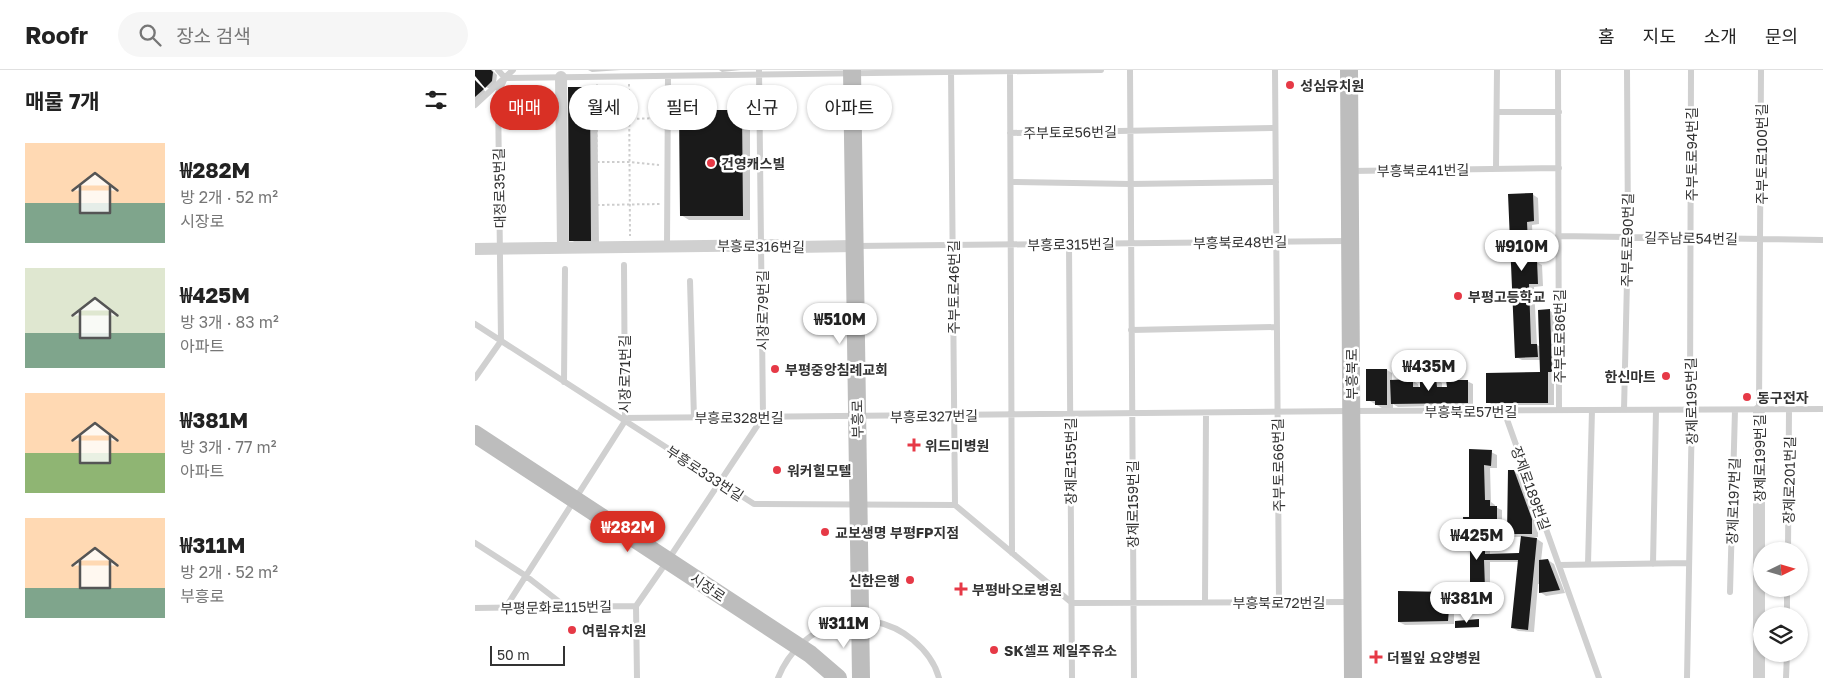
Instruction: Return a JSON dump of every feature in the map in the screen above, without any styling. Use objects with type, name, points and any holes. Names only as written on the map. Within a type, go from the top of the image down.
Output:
[{"type":"street","name":"부흥북로","points":[[1349,70],[1353,678]]},
{"type":"street","name":"부흥로","points":[[852,72],[861,678]]},
{"type":"street","points":[[561,77],[563,248]]},
{"type":"street","name":"부흥로316번길","points":[[475,250],[761,245],[795,247],[855,246]]},
{"type":"street","name":"장제로199번길","points":[[1759,410],[1759,678]]},
{"type":"street","name":"시장로","points":[[475,434],[798,646],[826,666],[838,678]]},
{"type":"lane","points":[[498,70],[505,78],[597,77],[625,74],[668,76],[759,72],[1101,70]]},
{"type":"lane","points":[[475,105],[513,70]]},
{"type":"lane","name":"주부토로56번길","points":[[1130,70],[1131,244]]},
{"type":"lane","name":"주부토로66번길","points":[[1275,70],[1279,602]]},
{"type":"lane","points":[[1497,70],[1497,168]]},
{"type":"lane","name":"주부토로86번길","points":[[1558,70],[1559,410]]},
{"type":"lane","name":"주부토로90번길","points":[[1624,410],[1628,237],[1627,70]]},
{"type":"lane","name":"주부토로94번길","points":[[1691,70],[1691,238]]},
{"type":"lane","name":"주부토로100번길","points":[[1760,239],[1761,70]]},
{"type":"lane","name":"주부토로46번길","points":[[951,71],[955,505]]},
{"type":"lane","name":"부흥로315번길","points":[[1009,71],[1011,152],[1011,415]]},
{"type":"lane","name":"시장로79번길","points":[[759,72],[763,417]]},
{"type":"lane","points":[[668,76],[668,85]]},
{"type":"lane","name":"대정로35번길","points":[[501,341],[498,93],[505,78]]},
{"type":"lane","points":[[1497,112],[1559,112]]},
{"type":"lane","name":"주부토로56번길","points":[[1010,133],[1275,128]]},
{"type":"lane","points":[[667,246],[668,130]]},
{"type":"lane","name":"부흥북로41번길","points":[[1350,171],[1559,168]]},
{"type":"lane","points":[[1011,182],[1131,184],[1276,182]]},
{"type":"lane","name":"길주남로54번길","points":[[1558,236],[1823,240]]},
{"type":"lane","name":"장제로195번길","points":[[1687,678],[1692,410],[1689,403],[1691,238]]},
{"type":"lane","name":"장제로199번길","points":[[1759,410],[1760,239]]},
{"type":"lane","name":"부흥북로48번길","points":[[1131,244],[1350,241]]},
{"type":"lane","name":"장제로155번길","points":[[1069,244],[1072,678]]},
{"type":"lane","name":"부흥로315번길","points":[[855,246],[1131,244]]},
{"type":"lane","name":"장제로159번길","points":[[1131,244],[1133,678]]},
{"type":"lane","name":"시장로71번길","points":[[506,607],[575,499],[623,419],[623,265]]},
{"type":"lane","points":[[564,382],[565,269]]},
{"type":"lane","points":[[690,281],[694,418]]},
{"type":"lane","name":"부흥로333번길","points":[[475,324],[754,504],[955,505]]},
{"type":"lane","points":[[1131,330],[1277,327]]},
{"type":"lane","points":[[475,378],[501,341]]},
{"type":"lane","points":[[1588,564],[1592,410]]},
{"type":"lane","points":[[1653,564],[1656,410]]},
{"type":"lane","name":"장제로197번길","points":[[1730,592],[1735,410]]},
{"type":"lane","name":"장제로201번길","points":[[1788,542],[1789,410]]},
{"type":"lane","name":"부흥북로57번길","points":[[1205,413],[1823,410]]},
{"type":"lane","name":"장제로189번길","points":[[1504,411],[1599,678]]},
{"type":"lane","points":[[1205,413],[1205,602]]},
{"type":"lane","name":"부흥로327번길","points":[[857,417],[1205,413]]},
{"type":"lane","points":[[1011,415],[1012,554]]},
{"type":"lane","points":[[637,678],[636,606],[763,417]]},
{"type":"lane","name":"부흥로328번길","points":[[623,419],[857,417]]},
{"type":"lane","points":[[955,505],[1071,603],[1133,603]]},
{"type":"lane","points":[[475,543],[526,576],[566,607]]},
{"type":"lane","points":[[1559,565],[1689,563]]},
{"type":"lane","name":"부흥북로72번길","points":[[1133,603],[1352,602]]},
{"type":"lane","name":"부평문화로115번길","points":[[475,608],[636,606]]},
{"type":"lane","points":[[778,678],[789,656],[811,635],[826,627],[860,620],[892,627],[907,635],[930,659],[939,678]]},
{"type":"lane","points":[[1787,662],[1787,678]]},
{"type":"path","points":[[597,77],[597,85]]},
{"type":"path","points":[[596,248],[597,130]]},
{"type":"path","points":[[629,130],[630,247]]},
{"type":"path","points":[[597,162],[668,165]]},
{"type":"path","points":[[596,204],[667,204]]},
{"type":"building","points":[[475,70],[491,70],[493,72],[492,81],[485,88],[475,76]]},
{"type":"building","points":[[475,80],[484,89],[475,97]]},
{"type":"building","points":[[568,87],[569,130],[590,130],[591,241],[569,241]]},
{"type":"building","name":"건영캐스빌","points":[[717,110],[727,110],[727,130],[742,130],[743,216],[680,216],[679,130],[717,130]]},
{"type":"building","points":[[1533,193],[1534,221],[1527,222],[1528,245],[1533,244],[1533,255],[1528,255],[1528,260],[1537,260],[1538,284],[1529,284],[1531,344],[1537,344],[1538,357],[1515,358],[1508,194]]},
{"type":"building","points":[[1550,309],[1552,372],[1548,372],[1548,403],[1486,403],[1486,373],[1540,372],[1538,310]]},
{"type":"building","points":[[1366,369],[1387,369],[1387,405],[1375,405],[1375,401],[1366,401]]},
{"type":"building","points":[[1420,378],[1436,378],[1437,387],[1447,387],[1446,380],[1468,380],[1468,403],[1391,404],[1390,380],[1413,379],[1413,387],[1420,387]]},
{"type":"building","points":[[1469,449],[1492,450],[1491,466],[1484,465],[1485,500],[1490,500],[1490,506],[1497,506],[1497,541],[1485,541],[1485,554],[1519,553],[1521,536],[1537,538],[1528,630],[1511,628],[1518,560],[1484,560],[1485,588],[1492,588],[1492,602],[1486,602],[1483,610],[1449,609],[1448,621],[1398,622],[1398,591],[1449,592],[1449,605],[1477,605],[1477,601],[1470,601],[1470,536],[1464,536],[1463,517],[1469,517]]},
{"type":"building","points":[[1508,470],[1514,470],[1532,519],[1532,534],[1507,534]]},
{"type":"building","points":[[1548,559],[1560,590],[1539,593],[1539,560]]},
{"type":"building","points":[[1479,619],[1479,627],[1455,628],[1455,621]]},
{"type":"place","name":"성심유치원","points":[[1290,85]]},
{"type":"place","name":"건영캐스빌","points":[[711,163]]},
{"type":"place","name":"부평고등학교","points":[[1458,296]]},
{"type":"place","name":"부평중앙침례교회","points":[[775,369]]},
{"type":"place","name":"한신마트","points":[[1666,376]]},
{"type":"place","name":"동구전자","points":[[1747,397]]},
{"type":"place","name":"위드미병원","points":[[914,445]]},
{"type":"place","name":"워커힐모텔","points":[[777,470]]},
{"type":"place","name":"교보생명 부평FP지점","points":[[825,532]]},
{"type":"place","name":"신한은행","points":[[910,580]]},
{"type":"place","name":"부평바오로병원","points":[[961,589]]},
{"type":"place","name":"여림유치원","points":[[572,630]]},
{"type":"place","name":"SK셀프 제일주유소","points":[[994,650]]},
{"type":"place","name":"더필잎 요양병원","points":[[1376,657]]}]
